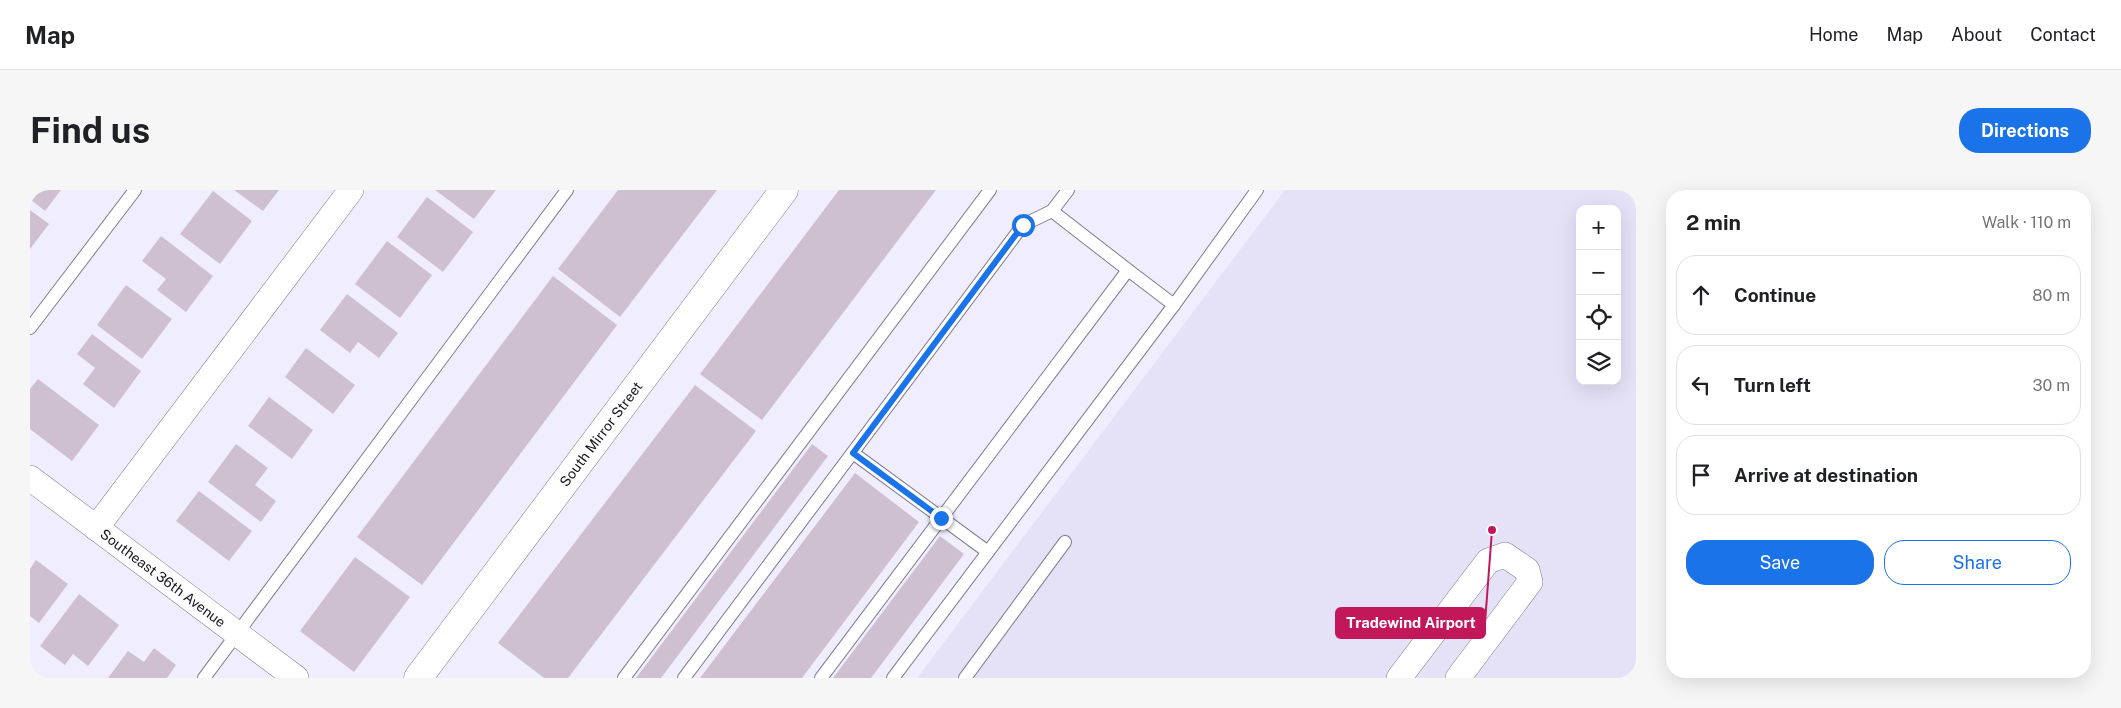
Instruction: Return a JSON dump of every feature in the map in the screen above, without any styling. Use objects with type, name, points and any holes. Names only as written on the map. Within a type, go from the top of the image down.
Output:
[{"type":"street","points":[[96,528],[351,190]]},
{"type":"street","name":"South Mirror Street","points":[[418,678],[784,190]]},
{"type":"street","name":"Southeast 36th Avenue","points":[[30,478],[296,678]]},
{"type":"street","points":[[1399,678],[1488,561],[1505,555],[1527,570],[1530,582],[1458,678]]},
{"type":"lane","points":[[30,328],[134,190]]},
{"type":"lane","points":[[204,678],[567,190]]},
{"type":"lane","points":[[624,678],[990,190]]},
{"type":"lane","points":[[684,678],[1023,225],[1052,212],[1068,190]]},
{"type":"lane","points":[[892,678],[1174,306],[1257,190]]},
{"type":"lane","points":[[1052,212],[1174,306]]},
{"type":"lane","points":[[821,678],[1128,270]]},
{"type":"lane","points":[[853,453],[988,552]]},
{"type":"lane","points":[[965,678],[1065,542]]},
{"type":"shaded area","points":[[1285,190],[1636,190],[1636,678],[917,678]]},
{"type":"building","points":[[30,190],[61,190],[45,211],[30,199]]},
{"type":"building","points":[[234,190],[279,190],[263,211]]},
{"type":"building","points":[[435,190],[496,190],[474,219]]},
{"type":"building","points":[[618,190],[717,190],[620,317],[558,269]]},
{"type":"building","points":[[839,190],[936,190],[762,420],[700,374]]},
{"type":"building","points":[[213,191],[252,221],[220,264],[180,234]]},
{"type":"building","points":[[427,197],[473,232],[443,272],[397,237]]},
{"type":"building","points":[[30,210],[49,224],[30,249]]},
{"type":"building","points":[[161,236],[213,276],[186,312],[157,290],[166,279],[142,261]]},
{"type":"building","points":[[387,241],[432,275],[400,318],[355,284]]},
{"type":"building","points":[[553,276],[617,325],[422,585],[357,537]]},
{"type":"building","points":[[126,285],[172,319],[142,359],[97,325]]},
{"type":"building","points":[[347,294],[398,333],[379,358],[358,342],[350,353],[320,330]]},
{"type":"building","points":[[92,334],[141,371],[114,408],[83,384],[95,368],[77,354]]},
{"type":"building","points":[[306,348],[355,385],[333,414],[285,377]]},
{"type":"building","points":[[38,379],[99,425],[72,461],[30,429],[30,389]]},
{"type":"building","points":[[695,385],[756,431],[568,678],[544,678],[498,643]]},
{"type":"building","points":[[269,397],[313,430],[292,459],[248,426]]},
{"type":"building","points":[[236,444],[268,468],[255,485],[276,501],[261,522],[208,482]]},
{"type":"building","points":[[812,444],[828,456],[661,678],[636,678]]},
{"type":"building","points":[[855,473],[919,522],[802,678],[700,678]]},
{"type":"building","points":[[199,491],[252,531],[229,561],[176,521]]},
{"type":"building","points":[[940,536],[964,554],[871,678],[833,678]]},
{"type":"building","points":[[355,557],[410,597],[354,672],[300,631]]},
{"type":"building","points":[[36,560],[68,584],[39,623],[30,616],[30,569]]},
{"type":"building","points":[[79,594],[119,625],[88,666],[73,654],[65,665],[40,646]]},
{"type":"building","points":[[154,648],[176,665],[167,678],[108,678],[128,651],[144,662]]},
{"type":"place","name":"Tradewind Airport","points":[[1492,530]]},
{"type":"route","points":[[941,518],[853,453],[1023,225]]}]
